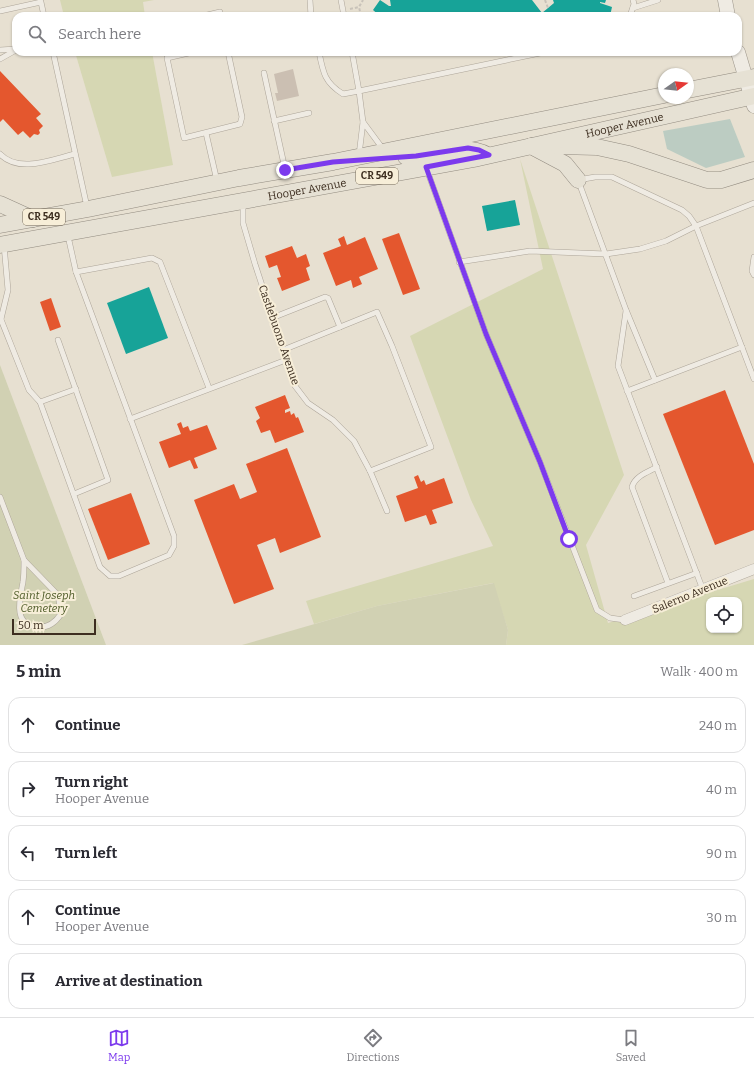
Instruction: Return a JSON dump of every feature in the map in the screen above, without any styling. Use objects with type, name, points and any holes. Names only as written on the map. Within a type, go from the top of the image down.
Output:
[{"type":"main road","points":[[694,89],[750,78]]},
{"type":"main road","name":"Hooper Avenue","points":[[0,225],[88,209],[217,182],[359,157],[658,96]]},
{"type":"main road","name":"Hooper Avenue","points":[[2,244],[489,155],[753,99]]},
{"type":"main road","points":[[531,146],[597,147],[629,154],[707,180],[721,180],[754,170]]},
{"type":"main road","points":[[531,146],[565,164],[578,180]]},
{"type":"main road","points":[[333,162],[416,156],[468,148],[479,150],[489,155]]},
{"type":"main road","points":[[0,204],[32,219]]},
{"type":"street","points":[[725,0],[727,12]]},
{"type":"street","points":[[740,56],[750,78],[753,99]]},
{"type":"street","name":"Salerno Avenue","points":[[626,620],[754,569]]},
{"type":"lane","points":[[310,0],[311,12]]},
{"type":"lane","points":[[341,0],[343,12]]},
{"type":"lane","points":[[632,12],[634,0]]},
{"type":"lane","points":[[633,8],[658,0]]},
{"type":"lane","points":[[0,11],[41,2],[43,12]]},
{"type":"lane","points":[[0,50],[12,50]]},
{"type":"lane","points":[[0,59],[12,52]]},
{"type":"lane","points":[[53,56],[88,209]]},
{"type":"lane","points":[[175,56],[167,58],[184,138],[240,124],[242,117],[229,56]]},
{"type":"lane","points":[[320,56],[323,73],[331,87],[343,94],[526,56]]},
{"type":"lane","points":[[353,56],[364,122],[359,157]]},
{"type":"lane","points":[[264,73],[285,170]]},
{"type":"lane","points":[[274,121],[309,113]]},
{"type":"lane","points":[[364,122],[384,152]]},
{"type":"lane","points":[[206,132],[217,182]]},
{"type":"lane","points":[[0,154],[10,162],[20,164],[75,154]]},
{"type":"lane","points":[[426,167],[486,334],[540,462],[596,610],[610,618],[626,620]]},
{"type":"lane","points":[[655,380],[626,310],[578,180],[595,177],[612,177],[682,210],[690,216],[696,226],[754,379]]},
{"type":"lane","name":"Castlebuono Avenue","points":[[242,201],[244,223],[272,318],[295,386],[308,403],[333,420],[354,441],[370,471],[387,512]]},
{"type":"lane","points":[[459,262],[530,251],[606,254],[640,249],[666,241],[696,226],[754,203]]},
{"type":"lane","points":[[2,244],[8,290],[1,318],[29,390],[40,402],[100,566],[107,574],[119,576],[169,555],[174,546],[174,536],[76,272],[67,233]]},
{"type":"lane","points":[[754,257],[752,271],[754,275]]},
{"type":"lane","points":[[76,272],[152,258],[160,262],[209,388]]},
{"type":"lane","points":[[272,318],[325,296],[328,298],[340,328]]},
{"type":"lane","points":[[626,310],[618,366],[703,590]]},
{"type":"lane","points":[[283,350],[377,312],[392,346],[431,447],[370,471]]},
{"type":"lane","points":[[58,340],[108,480],[74,494]]},
{"type":"lane","points":[[627,391],[742,347]]},
{"type":"lane","points":[[130,420],[209,388],[286,360]]},
{"type":"lane","points":[[40,402],[76,389]]},
{"type":"lane","points":[[657,467],[638,477],[633,482],[632,487],[668,583]]},
{"type":"lane","points":[[0,497],[24,560],[56,593],[59,600],[61,614],[50,625],[36,627],[28,625],[20,614],[19,601],[23,581],[24,560]]},
{"type":"lane","points":[[634,596],[697,573]]},
{"type":"path","points":[[360,12],[359,7],[363,0]]},
{"type":"path","points":[[545,0],[548,8]]},
{"type":"green space","points":[[60,0],[154,0],[143,2],[144,12],[63,12]]},
{"type":"green space","points":[[76,56],[153,56],[173,165],[112,177]]},
{"type":"green space","points":[[520,159],[624,475],[586,545],[608,623],[754,579],[754,645],[506,645],[508,630],[493,583],[377,606],[314,624],[306,601],[493,546],[471,500],[410,336],[543,269]]},
{"type":"green space","name":"Saint Joseph Cemetery","points":[[0,365],[106,645],[0,645]]},
{"type":"green space","points":[[494,583],[508,630],[506,645],[242,645],[377,606]]},
{"type":"shaded area","points":[[730,119],[745,157],[706,168],[667,149],[663,131]]},
{"type":"building: Shops","points":[[0,71],[41,114],[36,118],[43,126],[39,130],[40,133],[38,135],[34,134],[30,138],[23,131],[18,135],[3,119],[0,122]]},
{"type":"building: Shops","points":[[399,233],[420,289],[403,295],[382,239]]},
{"type":"building: Shops","points":[[344,236],[347,245],[365,237],[378,269],[359,277],[362,284],[353,288],[351,280],[336,286],[323,253],[341,246],[338,239]]},
{"type":"building: Shops","points":[[292,246],[297,258],[306,254],[310,266],[306,268],[310,280],[282,291],[277,278],[281,277],[277,265],[269,268],[265,256]]},
{"type":"building: Shops","points":[[51,298],[61,327],[50,331],[40,302]]},
{"type":"building: Shops","points":[[725,390],[754,464],[754,530],[715,545],[663,414]]},
{"type":"building: Shops","points":[[285,395],[290,408],[285,410],[285,413],[290,411],[291,415],[294,413],[296,418],[298,417],[304,432],[275,443],[270,430],[261,433],[256,421],[260,418],[255,407]]},
{"type":"building: Shops","points":[[181,422],[183,428],[188,426],[190,431],[207,425],[217,449],[194,458],[198,468],[194,469],[190,460],[169,468],[159,442],[181,434],[177,424]]},
{"type":"building: Shops","points":[[287,448],[321,537],[280,553],[275,538],[257,545],[274,589],[234,604],[194,500],[234,484],[240,499],[257,492],[246,464]]},
{"type":"building: Shops","points":[[418,475],[421,482],[424,480],[426,485],[444,478],[453,503],[432,510],[437,523],[430,525],[426,515],[405,522],[396,496],[418,488],[414,477]]},
{"type":"building: Shops","points":[[131,493],[150,544],[108,560],[88,509]]},
{"type":"building: Public","points":[[380,0],[391,6],[390,0],[532,0],[541,12],[375,12],[373,10]]},
{"type":"building: Public","points":[[553,0],[606,0],[605,3],[600,3],[612,7],[611,12],[543,12],[554,3]]},
{"type":"building: Public","points":[[515,200],[520,225],[487,231],[482,206]]},
{"type":"building: Public","points":[[149,287],[168,338],[126,354],[107,303]]},
{"type":"building: Other","points":[[293,69],[299,96],[277,101],[275,93],[278,93],[274,74]]},
{"type":"route","points":[[285,170],[333,162],[416,156],[468,148],[479,150],[489,155],[426,167],[445,224],[486,334],[540,462],[569,539]]}]
